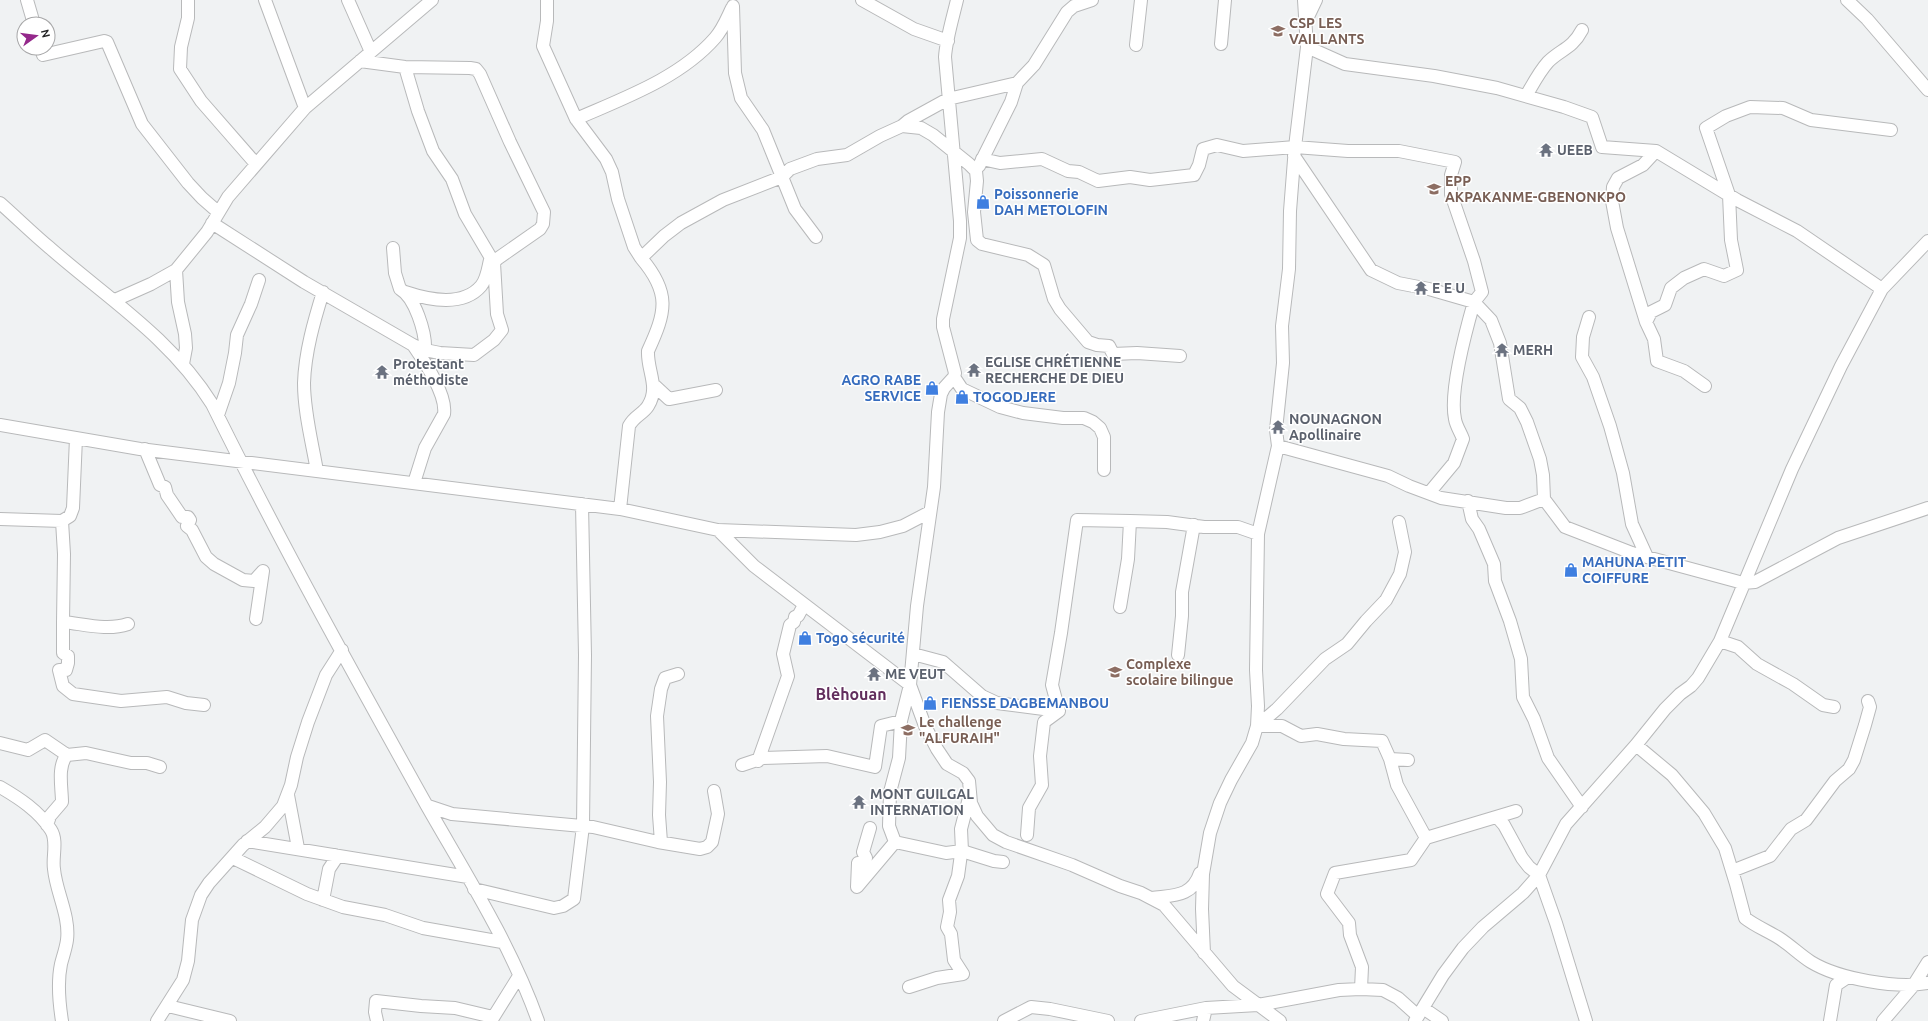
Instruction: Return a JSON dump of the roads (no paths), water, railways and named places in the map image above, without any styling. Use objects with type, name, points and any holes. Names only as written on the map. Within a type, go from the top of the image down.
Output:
[{"type":"street","points":[[27,0],[32,16]]},
{"type":"street","points":[[188,0],[188,18],[181,47],[180,69],[201,101],[256,164]]},
{"type":"street","points":[[265,0],[305,108]]},
{"type":"street","points":[[348,0],[371,52]]},
{"type":"street","points":[[115,300],[151,284],[176,270],[207,232],[228,197],[305,108],[432,0]]},
{"type":"street","points":[[547,0],[547,21],[543,46],[576,119],[606,160],[612,172],[618,199],[634,247],[658,282],[664,304],[663,314],[648,351],[655,386],[648,406]]},
{"type":"street","points":[[862,0],[914,29],[948,41]]},
{"type":"street","points":[[895,842],[889,826],[890,792],[899,758],[901,721],[910,685],[917,606],[930,512],[941,394],[944,388],[954,377],[955,367],[943,327],[943,319],[960,238],[960,221],[945,57],[957,0]]},
{"type":"street","points":[[1092,0],[1074,6],[1067,12],[1034,66],[1017,83],[1011,102],[976,171],[977,181],[974,212],[977,240],[982,244],[1028,255],[1044,264],[1054,299],[1088,342],[1097,345],[1109,346],[1113,354],[1137,353],[1180,356]]},
{"type":"street","points":[[1136,45],[1141,0]]},
{"type":"street","points":[[1221,44],[1225,0]]},
{"type":"street","points":[[1204,953],[1202,909],[1203,874],[1210,833],[1220,803],[1252,743],[1257,726],[1258,706],[1256,670],[1258,534],[1278,446],[1276,430],[1283,363],[1282,326],[1289,269],[1290,211],[1294,151],[1307,47],[1304,0]]},
{"type":"street","points":[[1305,22],[1316,0]]},
{"type":"street","points":[[1847,0],[1867,19],[1928,90]]},
{"type":"street","points":[[1858,0],[1867,19]]},
{"type":"street","points":[[576,119],[648,87],[686,64],[716,37],[735,3]]},
{"type":"street","points":[[735,3],[735,73],[741,98],[763,130],[778,164],[786,173],[795,210],[816,237]]},
{"type":"street","points":[[1526,96],[1537,77],[1549,61],[1576,41],[1582,30]]},
{"type":"street","points":[[716,37],[734,48]]},
{"type":"street","points":[[56,52],[104,41],[107,42],[142,124],[188,183],[218,212]]},
{"type":"street","points":[[1307,47],[1345,64],[1434,76],[1497,88],[1592,117],[1602,147],[1656,151],[1729,195],[1797,231],[1882,289]]},
{"type":"street","points":[[360,61],[405,67],[460,67],[476,69],[480,74],[519,161],[541,205],[544,218],[544,224],[540,229],[497,259],[493,260],[482,284],[471,295],[458,299],[421,297],[400,289],[395,272],[393,248]]},
{"type":"street","points":[[212,222],[323,292],[413,345],[425,350],[474,355],[494,340],[501,333],[501,326],[497,314],[493,260],[465,214],[452,179],[433,151],[418,111],[405,67]]},
{"type":"street","points":[[641,258],[664,236],[682,223],[723,200],[817,160],[847,155],[880,136],[902,126],[908,121],[948,99],[1017,83]]},
{"type":"street","points":[[1646,322],[1652,312],[1665,305],[1671,288],[1684,278],[1704,269],[1724,276],[1737,270],[1732,240],[1729,195],[1706,128],[1726,116],[1750,107],[1783,108],[1811,120],[1891,130]]},
{"type":"street","points":[[902,126],[921,128],[953,150],[976,171]]},
{"type":"street","points":[[982,159],[1000,163],[1042,159],[1068,171],[1079,172],[1098,181],[1130,177],[1150,180],[1194,175],[1199,165],[1203,149],[1217,145],[1243,151],[1399,151],[1455,162],[1451,175],[1451,194],[1474,261],[1482,292],[1474,302],[1467,328],[1455,388],[1455,419],[1463,439],[1454,463],[1429,493]]},
{"type":"street","points":[[1294,151],[1371,270],[1398,283],[1429,289],[1474,302],[1491,320],[1500,343],[1509,399],[1520,408],[1540,459],[1543,475],[1544,499],[1564,527],[1647,557],[1743,583],[1755,582],[1838,538],[1928,508]]},
{"type":"street","points":[[1656,151],[1642,165],[1618,178],[1613,188],[1612,201],[1617,228],[1646,322],[1654,339],[1657,361],[1684,370],[1705,386]]},
{"type":"street","points":[[0,203],[50,248],[132,314],[197,381],[218,416],[295,567],[468,877],[520,976],[538,1021]]},
{"type":"street","points":[[1419,1015],[1443,975],[1463,948],[1482,927],[1522,893],[1540,875],[1566,824],[1636,745],[1665,709],[1698,678],[1720,641],[1792,468],[1837,372],[1882,289],[1928,241]]},
{"type":"street","points":[[176,270],[178,302],[185,334],[186,348],[182,364]]},
{"type":"street","points":[[218,416],[229,383],[236,353],[237,335],[251,304],[259,280]]},
{"type":"street","points":[[317,471],[305,401],[304,382],[311,338],[323,292]]},
{"type":"street","points":[[405,292],[418,316],[426,339],[425,350]]},
{"type":"street","points":[[1589,317],[1583,337],[1582,358],[1593,377],[1610,426],[1623,473],[1632,524],[1647,557]]},
{"type":"street","points":[[413,345],[442,397],[445,408],[442,418],[425,448],[414,483]]},
{"type":"street","points":[[954,377],[962,389],[1000,407],[1023,414],[1063,418],[1084,418],[1093,422],[1100,428],[1104,438],[1104,470]]},
{"type":"street","points":[[655,386],[669,399]]},
{"type":"street","points":[[620,509],[629,426],[632,420],[648,406],[669,399],[716,390]]},
{"type":"street","points":[[0,425],[145,449],[620,509],[718,530],[856,535],[880,532],[903,526],[930,512]]},
{"type":"street","points":[[0,519],[62,521],[70,516],[73,508],[76,438]]},
{"type":"street","points":[[1278,446],[1388,476],[1441,498],[1506,508],[1520,508],[1544,499]]},
{"type":"street","points":[[145,449],[160,485],[165,487],[167,495],[182,517],[188,517],[190,520],[187,526],[192,530],[206,557],[214,564],[243,580],[254,581],[262,571],[262,585],[256,618]]},
{"type":"street","points":[[1468,501],[1472,519],[1479,529],[1494,564],[1495,581],[1510,621],[1521,659],[1523,697],[1534,719],[1548,758],[1582,807]]},
{"type":"street","points":[[474,889],[548,906],[563,906],[574,900],[582,826],[585,655],[582,504]]},
{"type":"street","points":[[1058,711],[1052,685],[1077,520],[1167,522],[1238,528],[1258,534]]},
{"type":"street","points":[[62,521],[64,554],[63,653],[68,656],[66,670],[59,670],[63,686],[73,694],[121,701],[166,697],[186,703],[204,705]]},
{"type":"street","points":[[1120,607],[1128,559],[1130,521]]},
{"type":"street","points":[[1257,726],[1278,709],[1325,659],[1347,644],[1366,620],[1386,600],[1400,574],[1405,552],[1399,522]]},
{"type":"street","points":[[1178,654],[1182,616],[1182,592],[1194,525]]},
{"type":"street","points":[[718,530],[754,566],[910,685],[925,726],[937,749],[947,764],[963,773],[969,781],[971,803],[977,816],[993,835],[1006,842],[1072,865],[1152,898],[1164,905],[1233,986],[1280,1021]]},
{"type":"street","points":[[758,761],[788,676],[782,654],[790,624],[794,622],[795,617],[798,616],[804,605]]},
{"type":"street","points":[[63,622],[118,628],[128,624]]},
{"type":"street","points":[[1720,641],[1738,648],[1757,664],[1793,684],[1823,705],[1834,707]]},
{"type":"street","points":[[157,1021],[168,1006],[183,980],[188,961],[192,920],[196,906],[209,882],[233,858],[247,841],[273,819],[283,806],[288,795],[297,757],[308,722],[326,675],[342,650]]},
{"type":"street","points":[[913,654],[943,662],[982,696],[997,703],[1058,711]]},
{"type":"street","points":[[661,842],[657,716],[665,678],[678,674]]},
{"type":"street","points":[[1732,871],[1770,856],[1791,829],[1806,820],[1835,781],[1849,768],[1854,760],[1865,725],[1870,707],[1868,701]]},
{"type":"street","points":[[1027,835],[1029,808],[1042,785],[1040,756],[1044,722],[1058,711]]},
{"type":"street","points":[[742,765],[758,761],[763,758],[827,756],[875,767],[881,726],[901,721]]},
{"type":"street","points":[[1257,726],[1282,726],[1301,736],[1317,734],[1344,739],[1382,741],[1390,759],[1397,784],[1426,838]]},
{"type":"street","points":[[0,743],[28,750],[45,740],[67,755]]},
{"type":"street","points":[[1636,745],[1672,775],[1704,813],[1724,848],[1745,918],[1780,939],[1812,963],[1848,977],[1878,983],[1913,986],[1928,983]]},
{"type":"street","points":[[47,825],[50,816],[62,802],[62,760],[67,755],[86,753],[131,763],[147,763],[160,767]]},
{"type":"street","points":[[1390,759],[1408,760]]},
{"type":"street","points":[[0,787],[20,800],[40,817],[52,831],[54,840],[54,869],[66,924],[67,939],[61,965],[58,988],[62,1021]]},
{"type":"street","points":[[428,806],[452,814],[582,826],[700,849],[707,847],[712,842],[718,814],[714,791]]},
{"type":"street","points":[[909,987],[937,978],[964,974],[954,960],[951,934],[947,927],[951,891],[958,876],[961,854],[964,852],[962,829],[970,794]]},
{"type":"street","points":[[288,795],[298,848]]},
{"type":"street","points":[[1361,989],[1362,967],[1350,935],[1349,923],[1327,894],[1335,873],[1411,860],[1426,838],[1516,811]]},
{"type":"street","points":[[1497,817],[1522,858],[1529,867],[1540,875],[1586,1021]]},
{"type":"street","points":[[870,828],[863,852],[866,858],[864,864],[858,863],[857,888],[895,842]]},
{"type":"street","points":[[247,841],[298,848],[468,877]]},
{"type":"street","points":[[895,842],[946,853],[964,852],[994,861],[1003,862]]},
{"type":"street","points":[[323,900],[327,878],[335,860],[335,855]]},
{"type":"street","points":[[233,858],[252,869],[323,900],[343,907],[385,915],[423,928],[502,942]]},
{"type":"street","points":[[1152,898],[1178,895],[1188,891],[1196,883],[1206,858]]},
{"type":"street","points":[[1883,1021],[1913,986],[1928,962]]},
{"type":"street","points":[[377,1021],[375,1012],[376,1001],[455,1008],[492,1019],[520,976]]},
{"type":"street","points":[[1830,1021],[1836,985],[1848,977]]},
{"type":"street","points":[[1141,1021],[1206,1008],[1258,1005],[1339,990],[1361,989],[1383,990],[1398,998],[1419,1015],[1442,1021]]},
{"type":"street","points":[[168,1006],[230,1021]]},
{"type":"street","points":[[1004,1021],[1031,1007],[1050,1009],[1108,1021]]},
{"type":"street","points":[[1203,1021],[1206,1008]]},
{"type":"place","name":"CSP LES VAILLANTS","points":[[1278,31]]},
{"type":"place","name":"UEEB","points":[[1546,150]]},
{"type":"place","name":"EPP AKPAKANME-GBENONKPO","points":[[1434,189]]},
{"type":"place","name":"Poissonnerie DAH METOLOFIN","points":[[983,202]]},
{"type":"place","name":"E E U","points":[[1421,288]]},
{"type":"place","name":"MERH","points":[[1502,350]]},
{"type":"place","name":"EGLISE CHRÉTIENNE RECHERCHE DE DIEU","points":[[974,370]]},
{"type":"place","name":"Protestant méthodiste","points":[[382,372]]},
{"type":"place","name":"AGRO RABE SERVICE","points":[[932,388]]},
{"type":"place","name":"TOGODJERE","points":[[962,397]]},
{"type":"place","name":"NOUNAGNON Apollinaire","points":[[1278,427]]},
{"type":"place","name":"MAHUNA PETIT COIFFURE","points":[[1571,570]]},
{"type":"place","name":"Togo sécurité","points":[[805,638]]},
{"type":"place","name":"Complexe scolaire bilingue","points":[[1115,672]]},
{"type":"place","name":"ME VEUT","points":[[874,674]]},
{"type":"place","name":"FIENSSE DAGBEMANBOU","points":[[930,703]]},
{"type":"place","name":"Le challenge \"ALFURAIH\"","points":[[908,730]]},
{"type":"place","name":"MONT GUILGAL INTERNATION","points":[[859,802]]},
{"type":"district","name":"Blèhouan","points":[[851,694]]}]
